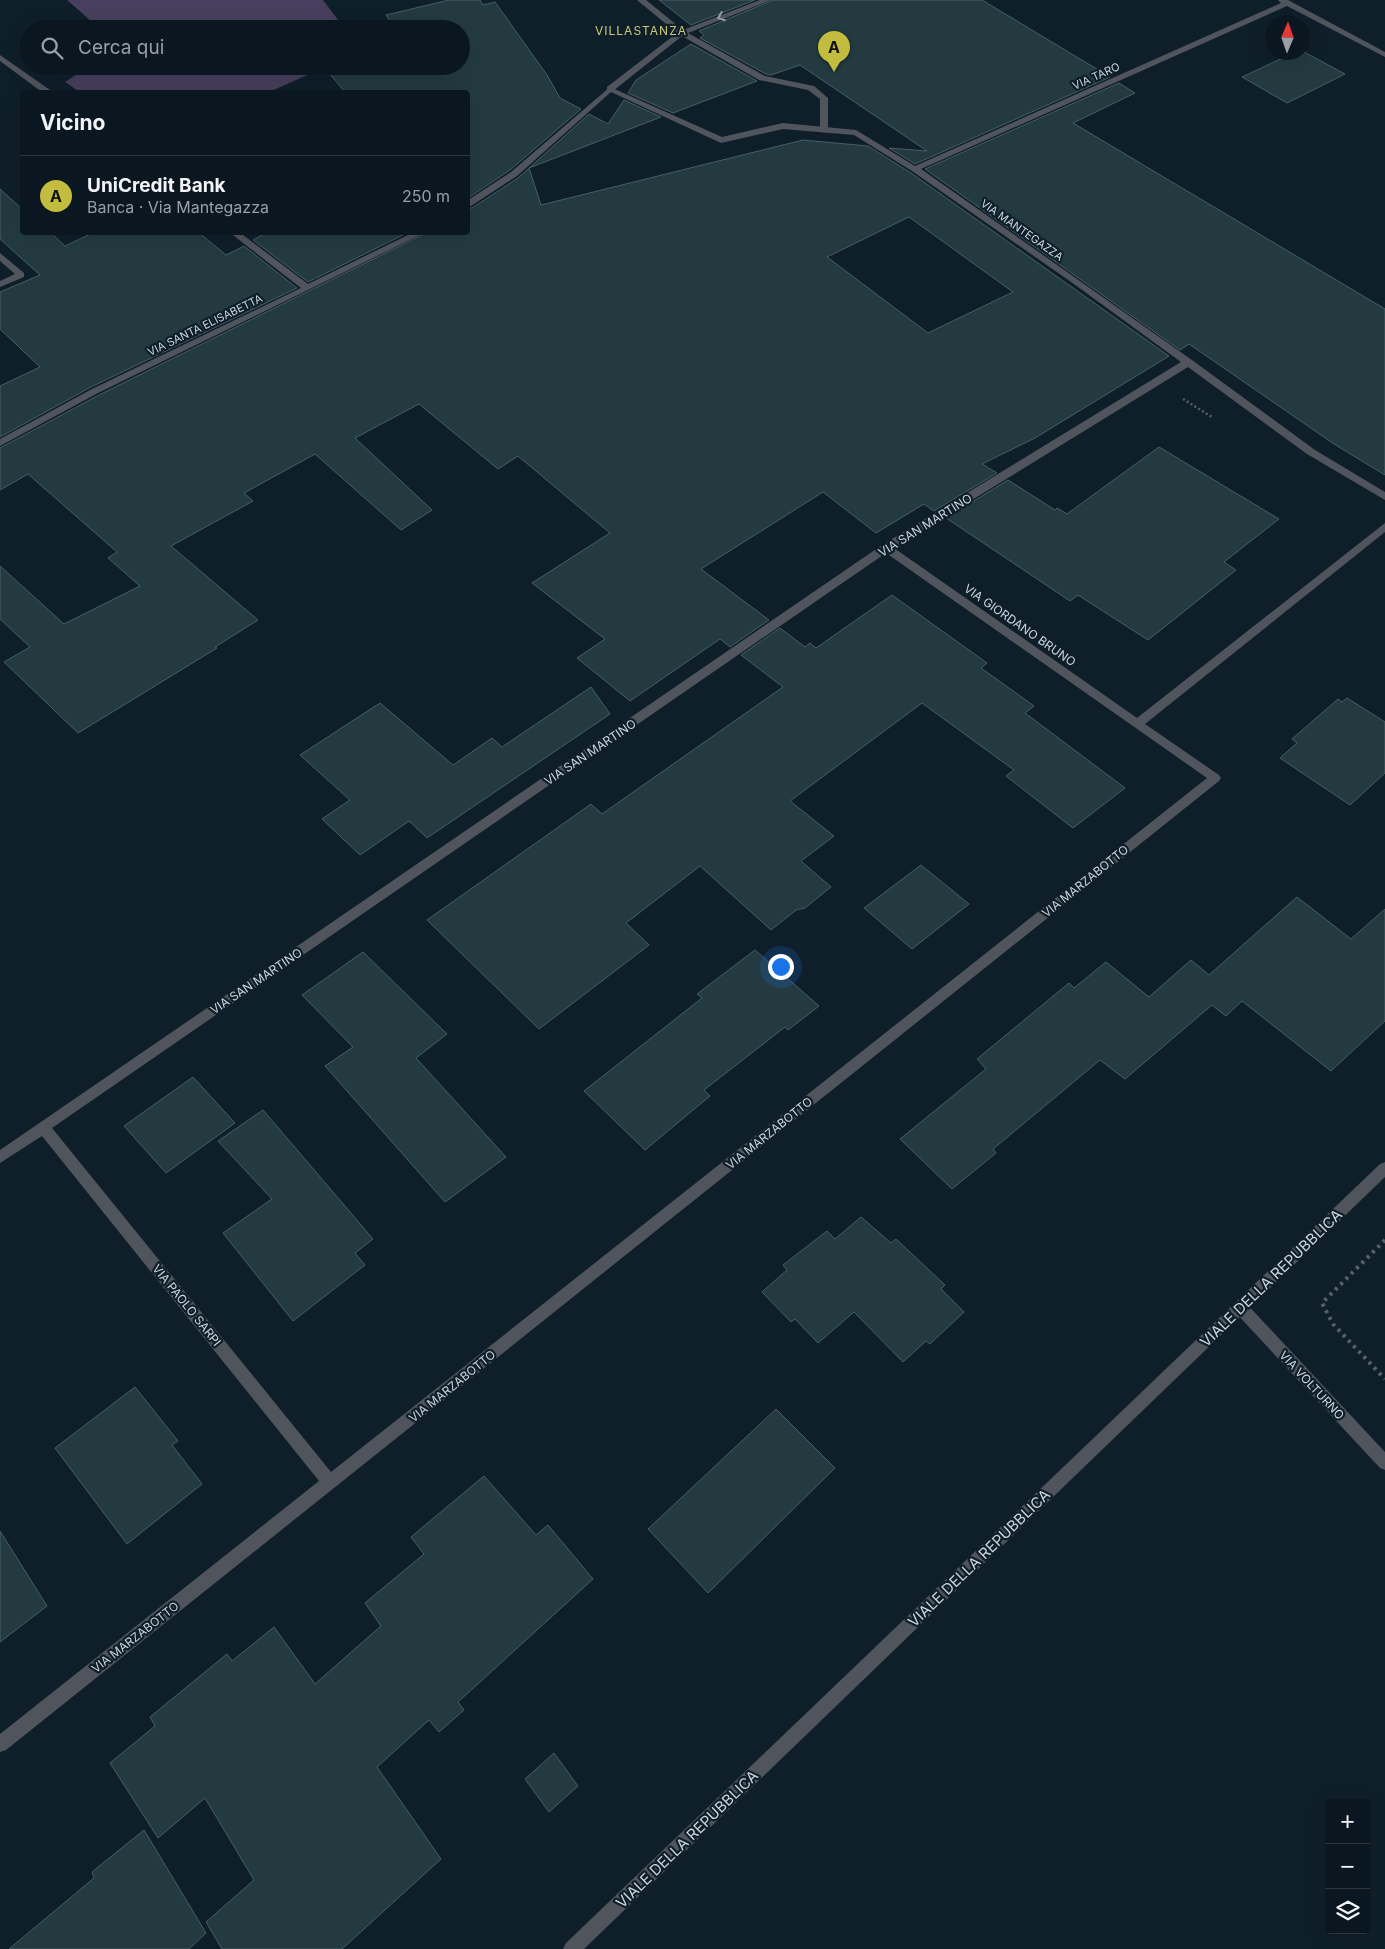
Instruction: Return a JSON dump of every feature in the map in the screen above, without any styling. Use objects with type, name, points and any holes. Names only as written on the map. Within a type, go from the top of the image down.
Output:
[{"type":"street","points":[[641,0],[682,33],[762,78],[811,88],[824,98],[824,130]]},
{"type":"street","points":[[470,203],[514,174],[610,89],[682,33],[767,0]]},
{"type":"street","points":[[1284,1],[1385,55]]},
{"type":"street","name":"VIA TARO","points":[[915,169],[1284,1]]},
{"type":"street","points":[[0,57],[20,72]]},
{"type":"street","points":[[24,75],[44,90]]},
{"type":"street","name":"VIA MANTEGAZZA","points":[[610,89],[721,140],[783,126],[856,133],[915,169],[1190,362],[1311,452],[1385,497]]},
{"type":"street","points":[[238,235],[307,288]]},
{"type":"street","name":"VIA SANTA ELISABETTA","points":[[0,442],[95,391],[416,235]]},
{"type":"street","points":[[0,256],[21,275],[0,284]]},
{"type":"street","name":"VIA SAN MARTINO","points":[[0,1157],[886,548],[1190,362]]},
{"type":"street","points":[[1137,724],[1385,527]]},
{"type":"street","name":"VIA GIORDANO BRUNO","points":[[886,548],[1137,724]]},
{"type":"street","name":"VIA MARZABOTTO","points":[[0,1744],[1215,778],[1137,724]]},
{"type":"street","name":"VIA PAOLO SARPI","points":[[44,1127],[330,1483]]},
{"type":"street","name":"VIALE DELLA REPUBBLICA","points":[[572,1949],[1385,1168]]},
{"type":"street","name":"VIA VOLTURNO","points":[[1240,1307],[1385,1463]]},
{"type":"path","points":[[1385,1240],[1322,1304],[1333,1324],[1385,1379]]},
{"type":"shaded area","points":[[67,0],[323,0],[338,20],[90,20]]},
{"type":"shaded area","points":[[76,75],[308,75],[274,90],[77,90],[65,82]]},
{"type":"building","points":[[449,0],[480,0],[483,5],[495,2],[547,75],[560,98],[581,109],[510,170],[470,197],[470,90],[343,90],[331,75],[470,75],[470,20],[389,20],[386,15]]},
{"type":"building","points":[[659,0],[755,0],[691,25]]},
{"type":"building","points":[[773,0],[982,0],[1110,77],[915,164],[889,148],[927,151],[800,65],[771,75],[766,74],[700,38],[704,35],[699,31]]},
{"type":"building","points":[[691,44],[757,81],[673,113],[628,93],[636,80]]},
{"type":"building","points":[[1310,55],[1345,74],[1287,103],[1242,77],[1278,60],[1310,60]]},
{"type":"building","points":[[1119,83],[1135,93],[1073,123],[1385,309],[1385,475],[1334,444],[1189,344],[1180,350],[925,169]]},
{"type":"building","points":[[624,100],[661,117],[529,168],[589,114],[608,124]]},
{"type":"building","points":[[803,140],[868,146],[911,173],[1169,356],[1035,438],[982,464],[997,473],[934,511],[924,504],[876,533],[823,492],[701,569],[769,620],[730,647],[720,639],[630,701],[577,658],[605,639],[532,583],[610,533],[518,456],[498,469],[419,404],[355,438],[432,510],[401,530],[315,454],[244,493],[253,501],[171,546],[258,620],[215,647],[217,648],[78,733],[4,662],[30,647],[0,619],[0,566],[64,624],[140,586],[108,558],[117,552],[28,474],[0,490],[0,448],[99,395],[422,235],[470,235],[470,208],[518,178],[529,168],[541,205]],"holes":[[[909,217],[1013,292],[928,333],[827,257]]]},
{"type":"building","points":[[0,189],[20,207],[20,235],[53,235],[65,246],[89,235],[202,235],[226,255],[244,246],[297,288],[91,387],[0,437],[0,386],[40,367],[0,329],[0,292],[40,275],[0,239]]},
{"type":"building","points":[[262,235],[403,235],[308,282],[253,240]]},
{"type":"building","points":[[1159,447],[1279,519],[1224,562],[1236,570],[1148,640],[1078,595],[1070,601],[946,518],[1008,480],[1055,510],[1057,508],[1067,514]]},
{"type":"building","points":[[892,595],[987,663],[981,668],[1034,706],[1025,713],[1125,788],[1073,828],[1006,776],[1014,770],[922,703],[790,801],[834,836],[801,861],[831,887],[805,908],[796,910],[771,930],[700,866],[626,923],[649,945],[539,1029],[427,920],[591,804],[602,814],[783,687],[741,655],[780,628],[805,647],[810,643],[816,648]]},
{"type":"building","points":[[591,687],[610,714],[427,838],[409,821],[360,855],[322,819],[350,800],[300,755],[380,703],[453,765],[492,738],[502,747]]},
{"type":"building","points":[[1347,698],[1385,722],[1385,773],[1350,805],[1280,758],[1297,743],[1292,739],[1338,699],[1342,702]]},
{"type":"building","points":[[921,865],[969,904],[912,949],[864,908]]},
{"type":"building","points":[[1297,897],[1351,939],[1385,909],[1385,1021],[1331,1071],[1242,1001],[1226,1016],[1212,1005],[1125,1079],[1100,1060],[993,1149],[996,1153],[952,1189],[900,1139],[986,1069],[977,1059],[1069,983],[1074,988],[1106,962],[1149,997],[1191,960],[1209,975]]},
{"type":"building","points":[[755,950],[819,1006],[788,1030],[785,1027],[704,1090],[710,1096],[645,1150],[584,1091],[702,998],[697,994]]},
{"type":"building","points":[[363,952],[447,1034],[416,1058],[506,1157],[445,1202],[325,1066],[353,1047],[302,995]]},
{"type":"building","points":[[193,1077],[235,1123],[166,1173],[124,1126]]},
{"type":"building","points":[[263,1110],[373,1239],[355,1253],[365,1265],[293,1321],[223,1233],[272,1199],[218,1141]]},
{"type":"building","points":[[861,1217],[891,1243],[896,1239],[945,1285],[941,1289],[964,1312],[930,1344],[926,1341],[903,1362],[854,1312],[818,1343],[795,1319],[791,1322],[762,1292],[787,1270],[783,1265],[827,1231],[835,1239]]},
{"type":"building","points":[[135,1387],[178,1441],[172,1445],[202,1484],[127,1544],[55,1448]]},
{"type":"building","points":[[776,1409],[835,1468],[708,1593],[648,1529]]},
{"type":"building","points":[[484,1476],[536,1535],[548,1525],[593,1579],[458,1702],[464,1710],[439,1732],[429,1720],[377,1767],[441,1859],[342,1949],[222,1949],[206,1922],[254,1880],[205,1798],[158,1838],[110,1763],[155,1726],[150,1717],[227,1654],[232,1661],[274,1627],[315,1684],[381,1626],[365,1603],[424,1554],[411,1537]]},
{"type":"building","points":[[0,1531],[47,1606],[0,1642]]},
{"type":"building","points":[[554,1753],[578,1786],[549,1812],[525,1779]]},
{"type":"building","points":[[144,1830],[206,1933],[189,1949],[9,1949],[94,1878],[92,1872]]},
{"type":"place","name":"UniCredit Bank","points":[[834,72]]},
{"type":"district","name":"VILLASTANZA","points":[[641,30]]}]
